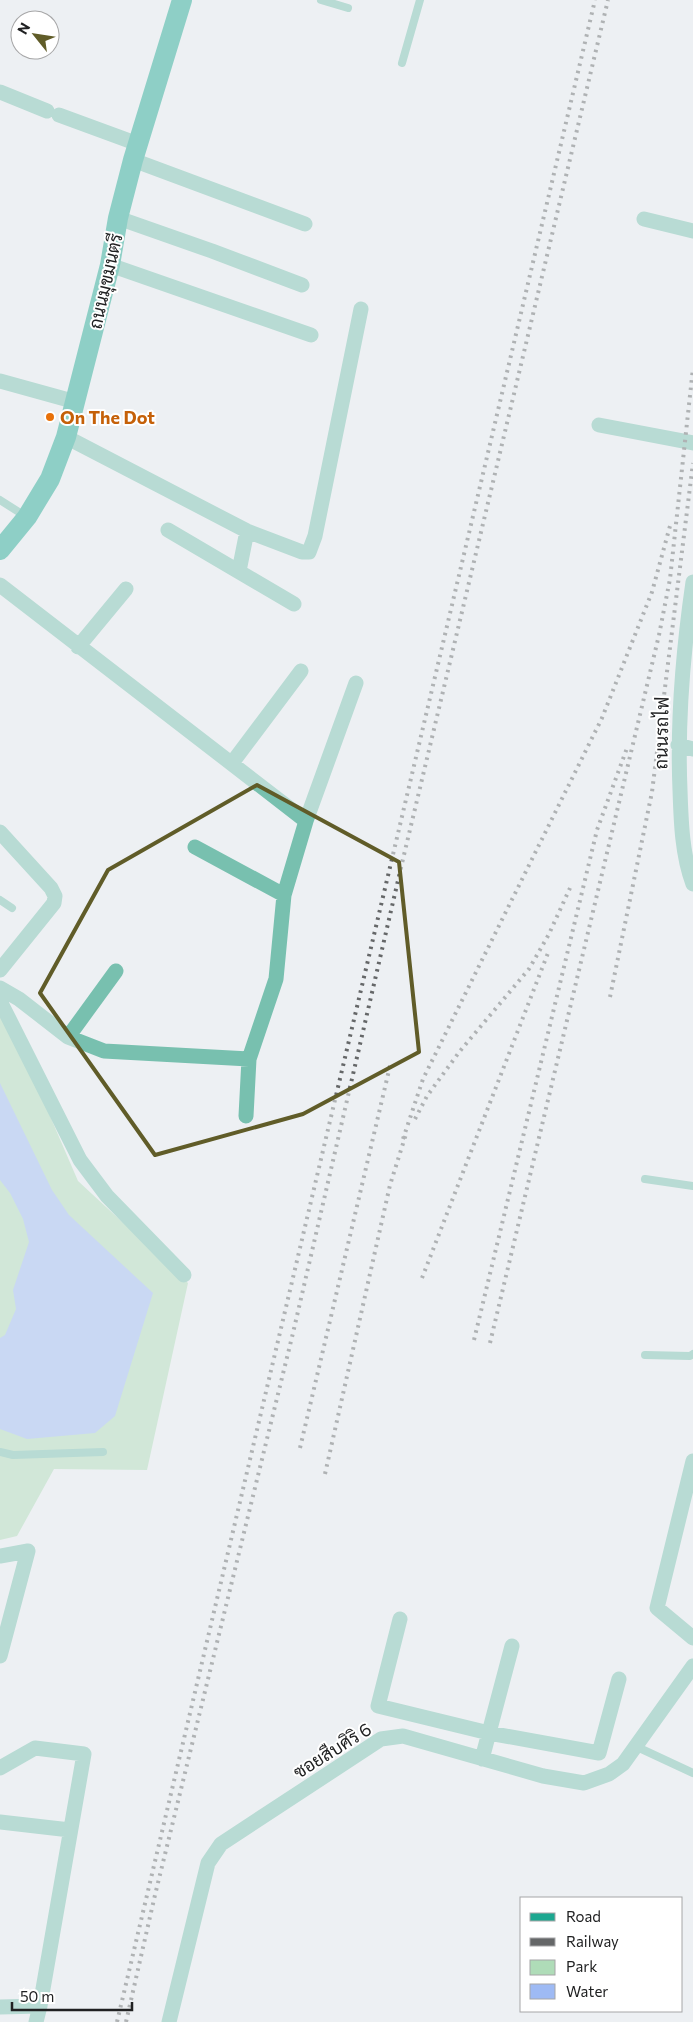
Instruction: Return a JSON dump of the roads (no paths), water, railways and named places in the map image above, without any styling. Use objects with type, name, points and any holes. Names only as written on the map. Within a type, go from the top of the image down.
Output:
[{"type":"main road","name":"ถนนมุขมนตรี","points":[[0,550],[27,517],[50,479],[66,437],[110,265],[118,218],[182,0]]},
{"type":"street","points":[[0,92],[53,113],[136,152],[305,224]]},
{"type":"street","points":[[118,218],[212,250],[302,285]]},
{"type":"street","points":[[644,219],[693,231]]},
{"type":"street","points":[[110,265],[311,335]]},
{"type":"street","points":[[66,437],[247,531],[302,552],[309,552],[313,546],[361,309]]},
{"type":"street","points":[[0,381],[76,402]]},
{"type":"street","points":[[599,425],[693,444]]},
{"type":"street","points":[[168,530],[294,604]]},
{"type":"street","points":[[238,571],[247,531]]},
{"type":"street","name":"ถนนรถไฟ","points":[[693,582],[687,688],[678,745],[687,815],[685,850],[693,883]]},
{"type":"street","points":[[0,585],[306,821]]},
{"type":"street","points":[[78,647],[126,589]]},
{"type":"street","points":[[232,763],[301,671]]},
{"type":"street","points":[[246,1116],[249,1059],[276,979],[284,895],[306,821],[356,683]]},
{"type":"street","points":[[678,745],[693,749]]},
{"type":"street","points":[[0,832],[51,888],[55,896],[54,903],[0,970]]},
{"type":"street","points":[[195,847],[284,895]]},
{"type":"street","points":[[68,1037],[116,970]]},
{"type":"street","points":[[0,988],[19,999],[68,1037],[104,1052],[249,1059]]},
{"type":"street","points":[[0,1001],[80,1160],[107,1196],[184,1275]]},
{"type":"street","points":[[693,1461],[657,1608],[693,1638]]},
{"type":"street","points":[[0,1556],[28,1551],[0,1656]]},
{"type":"street","points":[[400,1619],[378,1706],[489,1733],[599,1753],[619,1679]]},
{"type":"street","points":[[482,1759],[512,1646]]},
{"type":"street","name":"ซอยสืบศิริ 6","points":[[169,2022],[208,1863],[221,1844],[382,1739],[402,1736],[543,1776],[584,1783],[609,1774],[623,1764],[693,1666]]},
{"type":"street","points":[[0,1768],[34,1748],[84,1754],[36,2022]]},
{"type":"street","points":[[0,1822],[70,1830]]},
{"type":"street","points":[[0,2007],[40,2006]]},
{"type":"lane","points":[[321,0],[348,8]]},
{"type":"lane","points":[[402,64],[420,0]]},
{"type":"lane","points":[[0,500],[27,517]]},
{"type":"lane","points":[[0,900],[12,908]]},
{"type":"lane","points":[[645,1179],[693,1186]]},
{"type":"lane","points":[[645,1355],[690,1356],[693,1354]]},
{"type":"lane","points":[[0,1452],[13,1455],[103,1452]]},
{"type":"lane","points":[[635,1746],[693,1773]]},
{"type":"water","points":[[0,1083],[52,1190],[69,1215],[153,1293],[115,1416],[95,1433],[27,1439],[0,1429],[0,1338],[5,1335],[16,1309],[13,1290],[29,1242],[23,1219],[10,1193],[0,1180]]},
{"type":"railway","points":[[117,2022],[595,0]]},
{"type":"railway","points":[[126,2022],[155,1895],[293,1333],[403,859],[608,0]]},
{"type":"railway","points":[[490,1343],[659,635],[670,579],[693,368]]},
{"type":"railway","points":[[610,997],[652,792],[693,463]]},
{"type":"railway","points":[[403,1139],[423,1079],[602,718],[652,592],[670,526]]},
{"type":"railway","points":[[474,1340],[597,830],[627,748]]},
{"type":"railway","points":[[415,1119],[427,1096],[460,1051],[529,969],[549,934],[570,888]]},
{"type":"railway","points":[[422,1278],[548,953]]},
{"type":"railway","points":[[300,1448],[390,1066]]},
{"type":"railway","points":[[325,1474],[390,1185],[406,1134]]},
{"type":"place","name":"On The Dot","points":[[50,417]]}]
